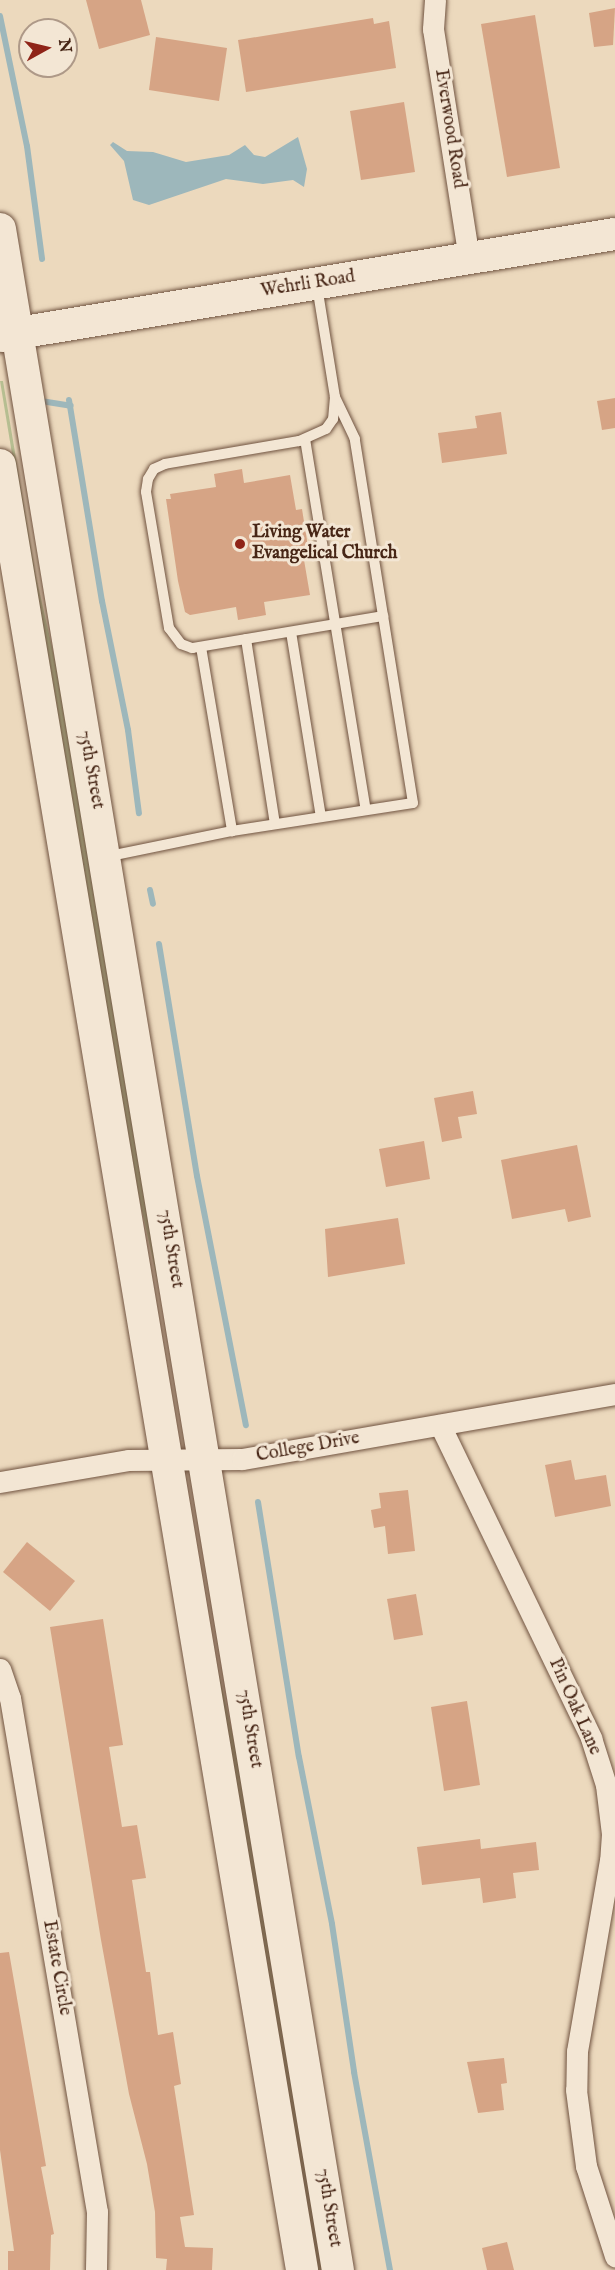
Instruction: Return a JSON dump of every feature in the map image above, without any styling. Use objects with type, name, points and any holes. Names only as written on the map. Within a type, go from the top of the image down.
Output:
[{"type":"main road","name":"75th Street","points":[[0,229],[9,334],[105,857],[338,2270]]},
{"type":"main road","name":"Wehrli Road","points":[[9,334],[615,234]]},
{"type":"main road","name":"75th Street","points":[[0,465],[302,2270]]},
{"type":"street","name":"Everwood Road","points":[[435,0],[433,29],[469,258]]},
{"type":"street","name":"College Drive","points":[[0,1482],[129,1460],[242,1459],[615,1394]]},
{"type":"street","name":"Pin Oak Lane","points":[[440,1425],[591,1738],[613,1816],[610,1860],[577,2051],[576,2090],[586,2166],[615,2256]]},
{"type":"street","name":"Estate Circle","points":[[0,1669],[10,1698],[98,2212],[96,2270]]},
{"type":"lane","points":[[316,284],[335,397],[333,419],[326,429],[305,439],[165,464],[154,469],[148,479],[146,492],[169,628],[181,644],[201,647],[383,616]]},
{"type":"lane","points":[[105,857],[232,831],[413,803],[355,439],[335,397]]},
{"type":"lane","points":[[305,439],[366,810]]},
{"type":"lane","points":[[291,632],[321,817]]},
{"type":"lane","points":[[246,639],[275,824]]},
{"type":"lane","points":[[201,647],[232,831]]},
{"type":"green space","points":[[0,381],[3,381],[36,577],[74,743],[162,1300],[122,1122]]},
{"type":"green space","points":[[212,1643],[252,1821],[326,2270],[315,2270]]},
{"type":"water","points":[[298,137],[307,169],[304,187],[293,180],[263,184],[226,179],[149,205],[133,200],[124,161],[110,145],[113,142],[127,151],[153,152],[186,162],[229,155],[245,145],[254,155],[265,157]]},
{"type":"building","points":[[86,0],[141,0],[150,35],[99,49]]},
{"type":"building","points":[[615,8],[613,45],[594,47],[589,13]]},
{"type":"building","points":[[535,15],[560,168],[507,177],[481,24]]},
{"type":"building","points":[[373,18],[374,24],[389,21],[396,68],[246,92],[238,40]]},
{"type":"building","points":[[156,37],[227,48],[219,101],[149,90]]},
{"type":"building","points":[[404,102],[415,172],[361,180],[350,111]]},
{"type":"building","points":[[615,398],[615,428],[602,430],[597,401]]},
{"type":"building","points":[[501,412],[507,454],[442,463],[438,433],[477,428],[475,416]]},
{"type":"building","name":"Living Water Evangelical Church","points":[[242,469],[244,483],[290,475],[296,510],[302,509],[310,559],[304,560],[310,595],[264,602],[266,615],[238,620],[236,607],[190,615],[185,612],[178,581],[166,499],[171,499],[170,494],[216,487],[214,474]]},
{"type":"building","points":[[473,1091],[477,1114],[458,1117],[462,1138],[442,1142],[434,1098]]},
{"type":"building","points":[[424,1141],[430,1179],[386,1187],[379,1149]]},
{"type":"building","points":[[577,1145],[591,1217],[568,1222],[565,1209],[512,1219],[501,1160]]},
{"type":"building","points":[[398,1218],[405,1264],[328,1277],[325,1229]]},
{"type":"building","points":[[571,1460],[575,1480],[606,1475],[611,1506],[555,1517],[545,1465]]},
{"type":"building","points":[[408,1490],[415,1551],[388,1554],[385,1526],[374,1528],[371,1510],[381,1508],[379,1493]]},
{"type":"building","points":[[27,1542],[75,1581],[50,1611],[3,1572]]},
{"type":"building","points":[[416,1594],[423,1635],[394,1640],[387,1599]]},
{"type":"building","points":[[103,1619],[123,1745],[109,1747],[122,1827],[137,1825],[146,1878],[132,1880],[146,1972],[150,1972],[158,2035],[173,2032],[181,2084],[174,2086],[194,2215],[180,2217],[185,2247],[213,2248],[212,2270],[166,2270],[167,2259],[156,2258],[155,2212],[147,2164],[129,2094],[101,1940],[50,1627]]},
{"type":"building","points":[[467,1701],[480,1785],[444,1791],[431,1707]]},
{"type":"building","points":[[480,1839],[481,1849],[536,1842],[539,1870],[513,1873],[516,1898],[483,1903],[480,1878],[422,1885],[417,1847]]},
{"type":"building","points":[[9,1952],[46,2166],[41,2167],[54,2234],[51,2235],[50,2270],[8,2270],[8,2251],[14,2251],[0,2150],[0,1953]]},
{"type":"building","points":[[504,2058],[507,2083],[501,2084],[504,2110],[478,2113],[467,2062]]},
{"type":"building","points":[[507,2242],[514,2270],[487,2270],[482,2248]]},
{"type":"waterway","points":[[0,16],[27,146],[42,259]]},
{"type":"waterway","points":[[69,400],[102,601],[128,730],[139,813]]},
{"type":"waterway","points":[[41,401],[71,406]]},
{"type":"waterway","points":[[150,890],[153,904]]},
{"type":"waterway","points":[[159,944],[197,1176],[246,1425]]},
{"type":"waterway","points":[[258,1502],[299,1757],[332,1924],[354,2072],[390,2270]]},
{"type":"place","name":"Living Water Evangelical Church","points":[[240,544]]}]
